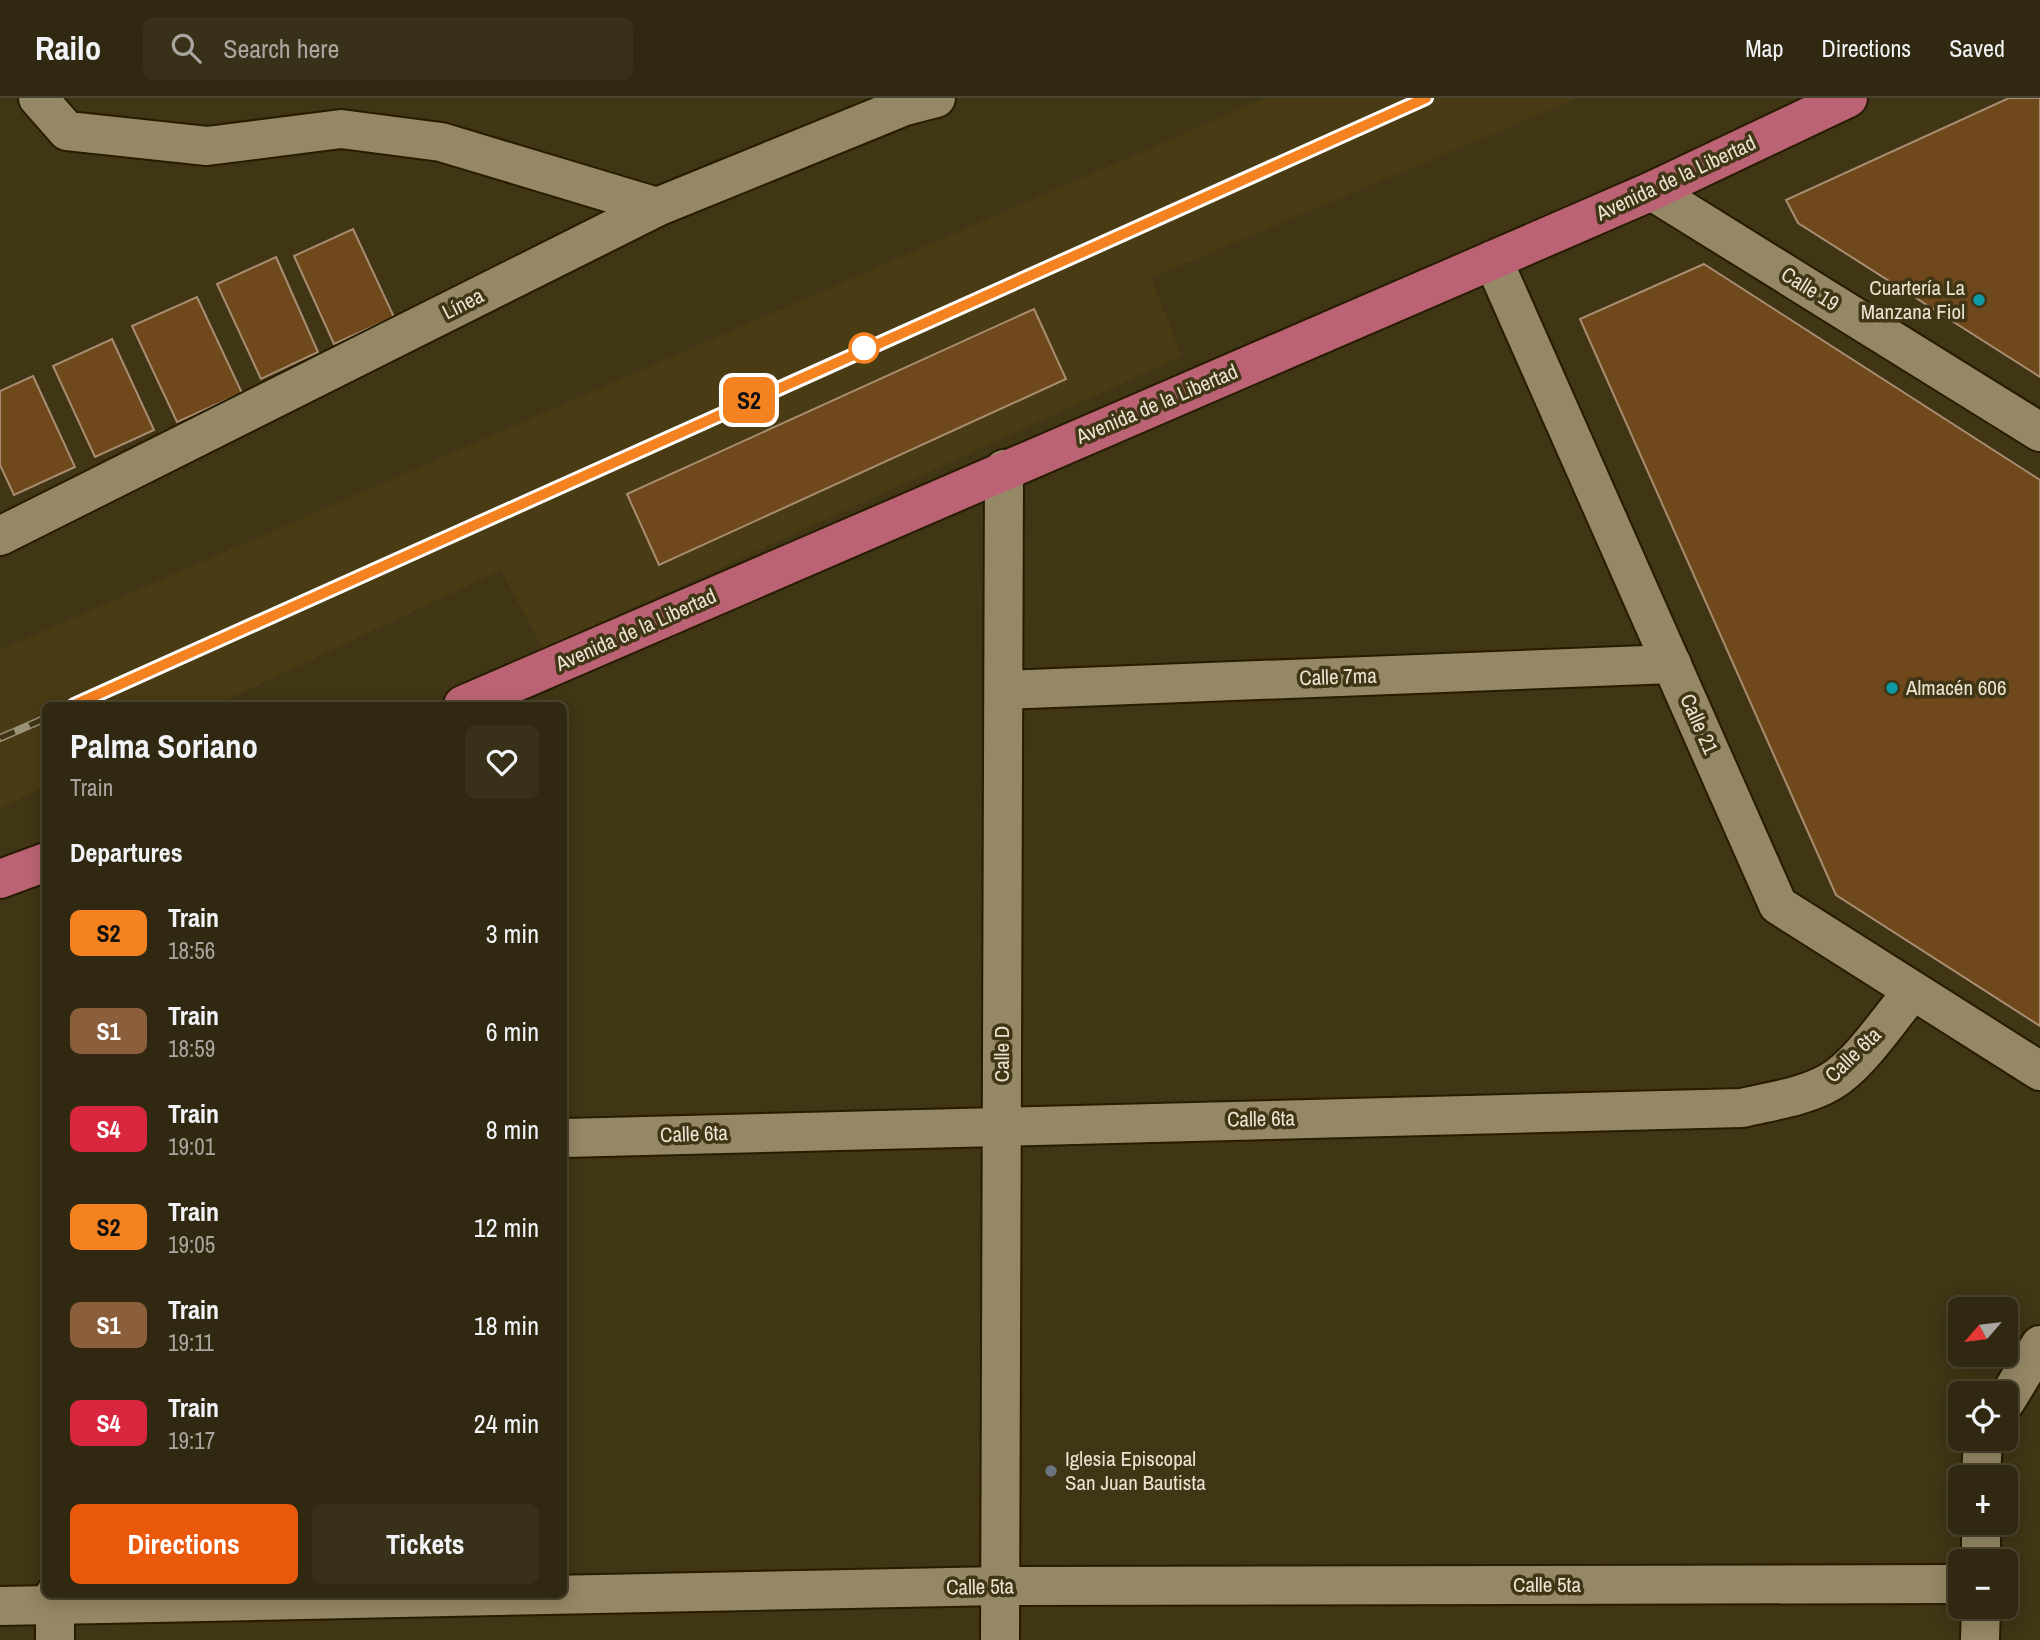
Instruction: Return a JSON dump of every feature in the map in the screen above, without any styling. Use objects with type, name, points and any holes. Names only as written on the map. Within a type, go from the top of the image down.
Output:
[{"type":"main road","name":"Avenida de la Libertad","points":[[470,702],[1651,191],[1848,98]]},
{"type":"main road","points":[[0,879],[42,863]]},
{"type":"street","points":[[38,98],[67,131],[206,146],[341,129],[441,142],[657,207]]},
{"type":"street","name":"Línea","points":[[0,536],[657,207],[905,106],[936,98]]},
{"type":"street","name":"Calle 19","points":[[1651,191],[2040,432]]},
{"type":"street","name":"Calle 21","points":[[1493,260],[1778,905],[2040,1071]]},
{"type":"street","name":"Calle D","points":[[1000,1640],[1004,469]]},
{"type":"street","name":"Calle 7ma","points":[[1004,690],[1672,664]]},
{"type":"street","name":"Calle 6ta","points":[[567,1138],[1742,1108],[1808,1092],[1832,1081],[1856,1058],[1913,990]]},
{"type":"street","points":[[2018,1381],[2040,1345]]},
{"type":"street","name":"Calle 5ta","points":[[0,1606],[55,1613],[1000,1586],[1948,1584]]},
{"type":"street","points":[[1980,1640],[1981,1619]]},
{"type":"shaded area","points":[[1265,98],[1578,98],[1151,278],[1182,356],[543,649],[501,570],[222,702],[42,702],[42,788],[0,808],[0,650]]},
{"type":"building","name":"Cuartería La Manzana Fiol","points":[[2009,98],[2040,98],[2040,377],[1798,223],[1786,200]]},
{"type":"building","points":[[353,229],[394,317],[334,344],[294,256]]},
{"type":"building","points":[[276,257],[318,352],[261,379],[217,284]]},
{"type":"building","name":"Almacén 606","points":[[1704,264],[2040,480],[2040,1026],[1836,895],[1580,319]]},
{"type":"building","points":[[197,297],[242,393],[177,422],[132,326]]},
{"type":"building","points":[[1034,309],[1066,379],[659,565],[627,494]]},
{"type":"building","points":[[112,339],[154,430],[95,457],[53,366]]},
{"type":"building","points":[[33,376],[75,467],[14,495],[0,465],[0,391]]},
{"type":"railway","points":[[81,702],[1426,98]]},
{"type":"railway","points":[[0,738],[42,720]]},
{"type":"train","name":"S2","points":[[81,702],[864,348],[1426,98]]},
{"type":"place","name":"Cuartería La Manzana Fiol","points":[[1979,300]]},
{"type":"place","name":"Almacén 606","points":[[1892,688]]},
{"type":"place","name":"Iglesia Episcopal San Juan Bautista","points":[[1051,1471]]}]
